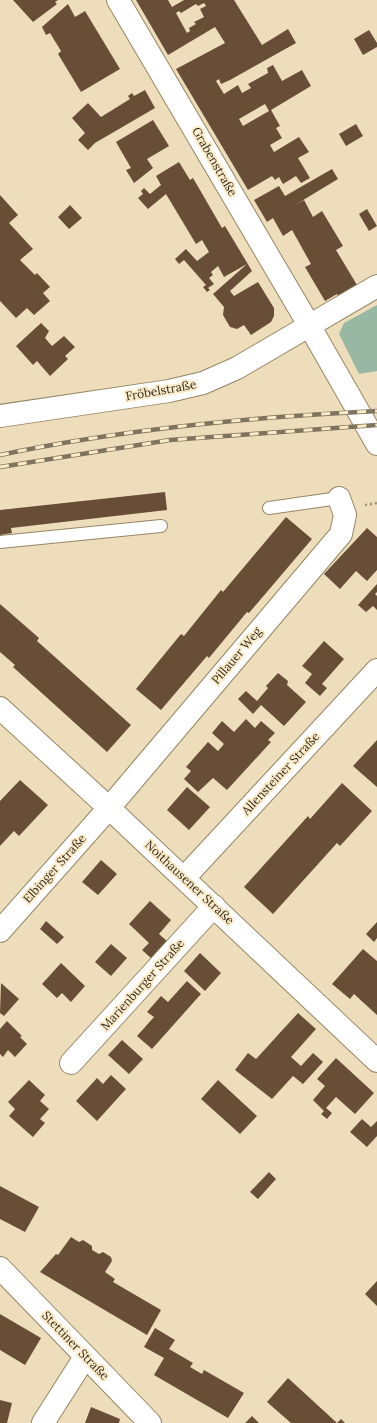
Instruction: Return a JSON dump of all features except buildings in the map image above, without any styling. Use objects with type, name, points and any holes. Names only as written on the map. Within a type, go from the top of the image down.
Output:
[{"type":"street","name":"Grabenstraße","points":[[118,0],[309,325],[377,444]]},
{"type":"street","points":[[309,325],[377,286]]},
{"type":"street","name":"Fröbelstraße","points":[[0,416],[169,391],[203,383],[237,368],[309,325]]},
{"type":"street","name":"Pillauer Weg","points":[[109,808],[341,534],[345,515],[339,498]]},
{"type":"street","name":"Allensteiner Straße","points":[[184,878],[377,670]]},
{"type":"street","name":"Noithausener Straße","points":[[0,708],[214,906],[377,1061]]},
{"type":"street","name":"Elbinger Straße","points":[[0,931],[109,808]]},
{"type":"street","name":"Marienburger Straße","points":[[71,1063],[214,906]]},
{"type":"street","name":"Stettiner Straße","points":[[0,1268],[150,1423]]},
{"type":"street","points":[[43,1423],[85,1357]]},
{"type":"lane","points":[[269,508],[339,498]]},
{"type":"lane","points":[[0,542],[161,526]]},
{"type":"green space","points":[[377,305],[377,371],[359,374],[339,334],[344,323]]},
{"type":"railway","points":[[0,455],[141,431],[282,417],[377,411]]},
{"type":"railway","points":[[0,467],[170,440],[377,425]]}]
